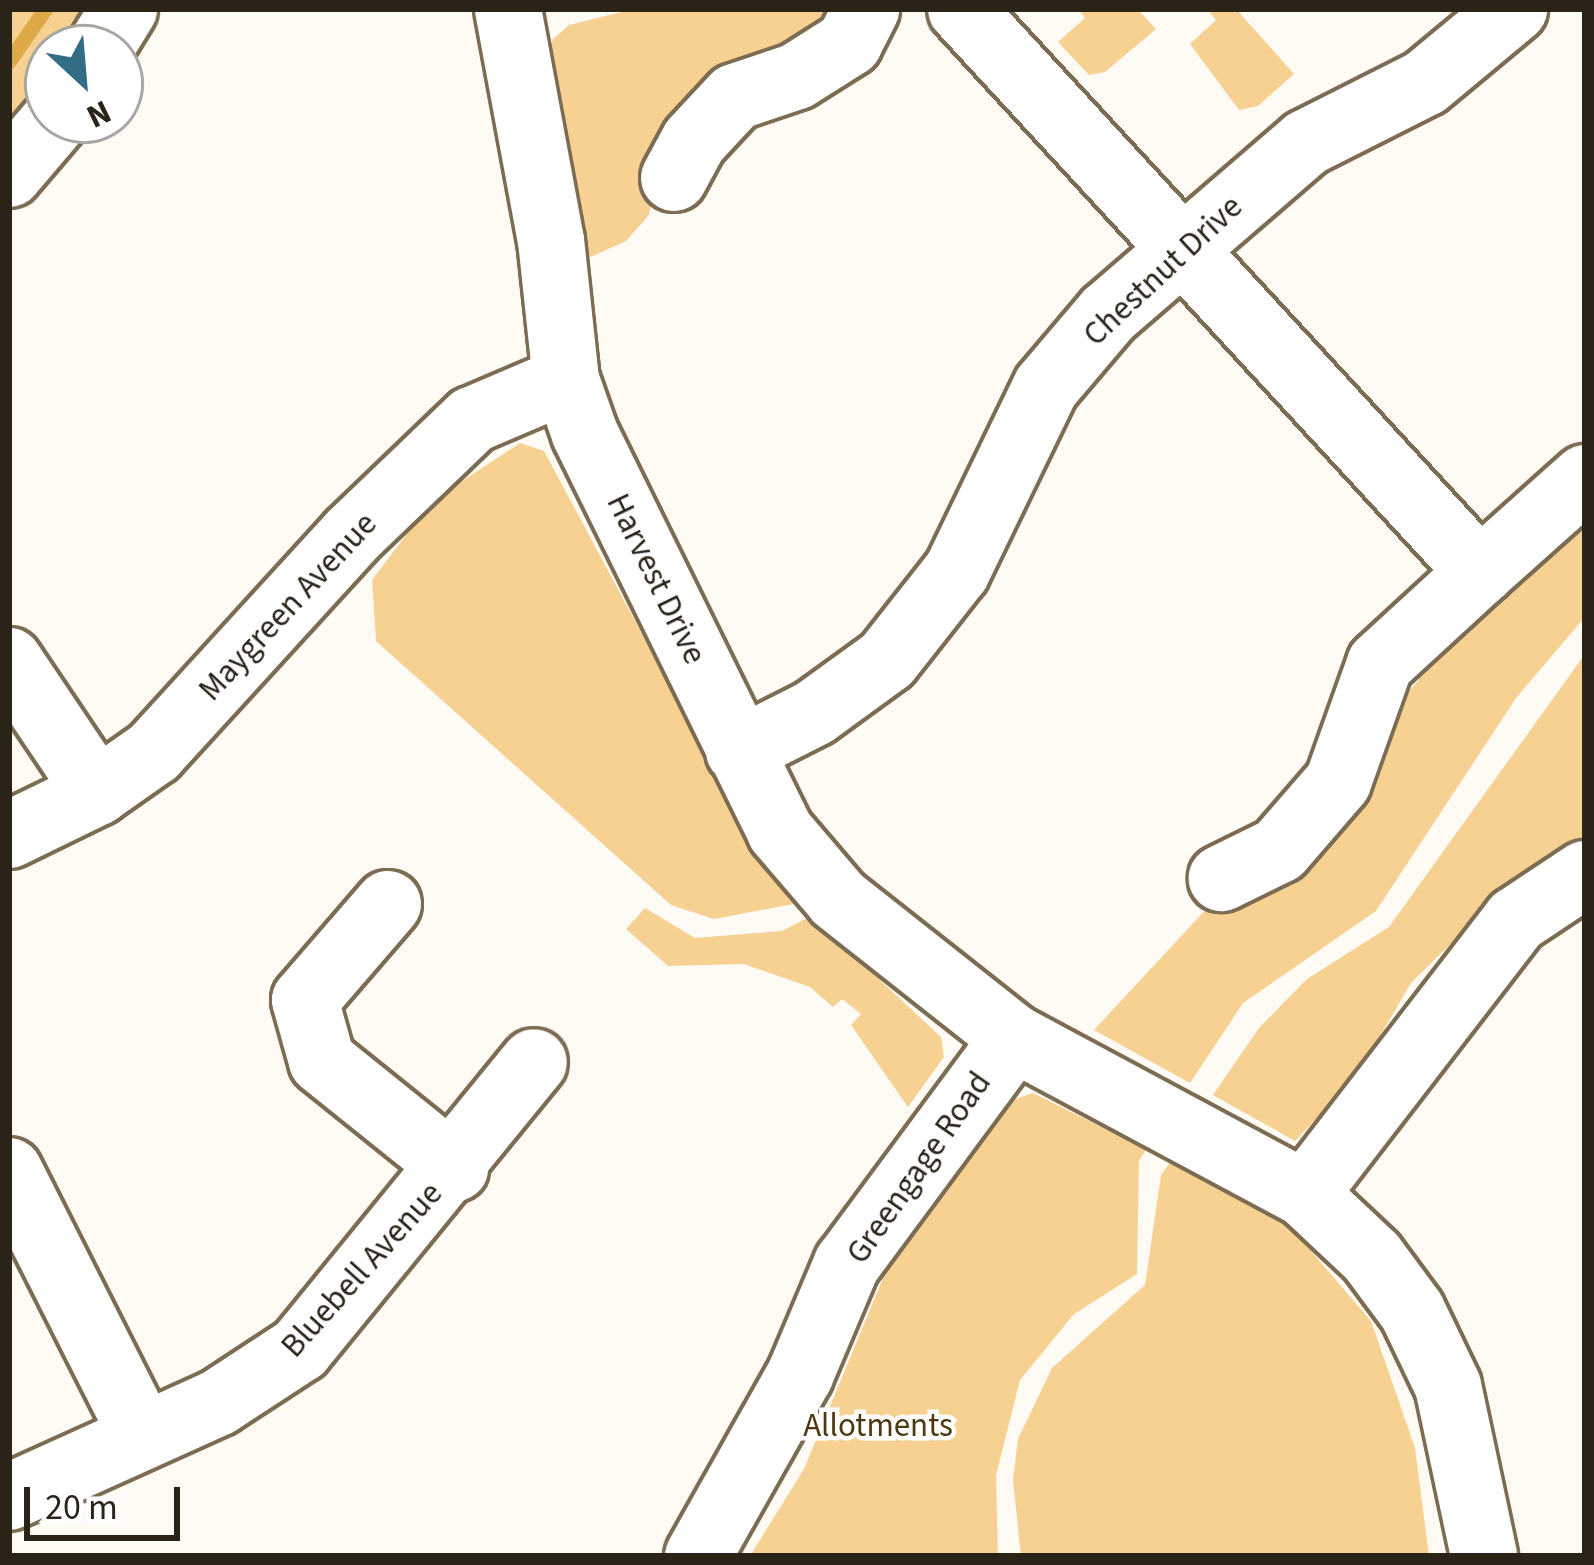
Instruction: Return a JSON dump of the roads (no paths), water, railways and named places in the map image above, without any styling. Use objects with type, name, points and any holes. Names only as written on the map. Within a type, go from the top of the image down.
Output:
[{"type":"street","name":"Harvest Drive","points":[[508,9],[551,240],[566,380],[780,831],[838,899],[1014,1038],[1305,1194],[1372,1257],[1412,1311],[1448,1386],[1484,1556]]},
{"type":"street","points":[[674,178],[694,141],[735,97],[797,76],[849,43],[866,9]]},
{"type":"street","points":[[961,9],[1480,572]]},
{"type":"street","name":"Chestnut Drive","points":[[739,751],[814,713],[887,660],[957,572],[1046,387],[1108,314],[1306,143],[1425,82],[1514,9]]},
{"type":"street","points":[[9,174],[35,144]]},
{"type":"street","name":"Maygreen Avenue","points":[[9,835],[97,792],[154,752],[351,536],[472,420],[566,380]]},
{"type":"street","points":[[1222,878],[1279,850],[1338,782],[1380,664],[1585,478]]},
{"type":"street","points":[[9,661],[97,792]]},
{"type":"street","points":[[1305,1194],[1516,920],[1585,874]]},
{"type":"street","name":"Bluebell Avenue","points":[[388,904],[305,1000],[322,1061],[454,1168]]},
{"type":"street","name":"Greengage Road","points":[[698,1556],[800,1376],[847,1264],[1014,1038]]},
{"type":"street","name":"Bluebell Avenue","points":[[9,1497],[219,1402],[300,1349],[454,1168],[534,1062]]},
{"type":"street","points":[[9,1171],[143,1436]]},
{"type":"waterway","points":[[9,61],[45,9]]},
{"type":"park label","name":"Allotments","points":[[878,1426]]}]
